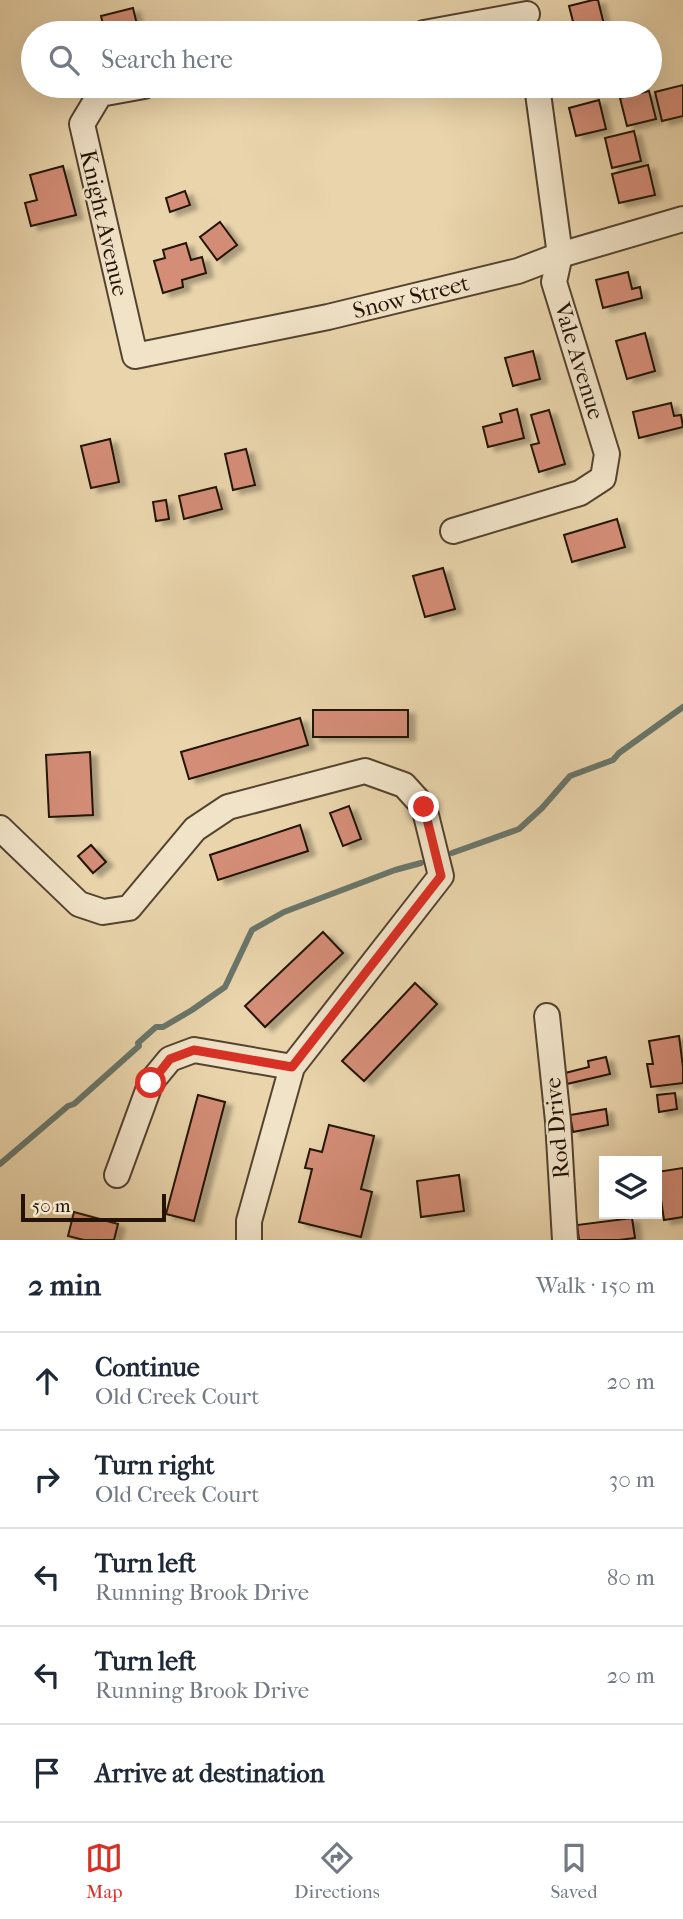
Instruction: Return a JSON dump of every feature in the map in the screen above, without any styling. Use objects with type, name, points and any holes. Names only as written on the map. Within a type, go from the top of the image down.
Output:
[{"type":"street","points":[[497,21],[527,16]]},
{"type":"street","name":"Knight Avenue","points":[[98,98],[82,124],[135,356]]},
{"type":"street","name":"Vale Avenue","points":[[453,531],[580,493],[603,478],[607,454],[554,282],[560,255],[539,98]]},
{"type":"street","name":"Snow Street","points":[[135,356],[328,317],[518,271],[560,255],[683,219]]},
{"type":"street","points":[[0,828],[79,904],[103,912],[129,908],[195,828],[228,807],[365,771],[404,785],[424,807],[441,876],[292,1067],[249,1220],[249,1240]]},
{"type":"street","name":"Rod Drive","points":[[547,1016],[558,1121],[565,1240]]},
{"type":"street","points":[[117,1175],[151,1083],[170,1059],[194,1050],[292,1067]]},
{"type":"building","points":[[598,0],[603,21],[573,21],[569,6]]},
{"type":"building","points":[[133,8],[136,21],[102,21],[101,16]]},
{"type":"building","points":[[683,85],[683,116],[662,121],[656,98],[662,98],[662,90]]},
{"type":"building","points":[[620,98],[651,98],[656,119],[627,126]]},
{"type":"building","points":[[599,100],[606,129],[576,136],[569,108]]},
{"type":"building","points":[[634,131],[641,161],[612,168],[605,138]]},
{"type":"building","points":[[648,165],[655,195],[619,203],[612,174]]},
{"type":"building","points":[[63,166],[76,215],[31,226],[25,203],[37,200],[30,175]]},
{"type":"building","points":[[185,191],[190,205],[170,212],[166,198]]},
{"type":"building","points":[[220,222],[237,245],[217,260],[200,237]]},
{"type":"building","points":[[186,243],[191,260],[202,257],[206,273],[182,280],[183,287],[163,293],[154,261],[165,258],[163,250]]},
{"type":"building","points":[[628,272],[632,289],[640,287],[642,298],[603,308],[596,280]]},
{"type":"building","points":[[645,333],[655,371],[627,379],[616,341]]},
{"type":"building","points":[[533,351],[540,379],[513,386],[505,358]]},
{"type":"building","points":[[671,403],[674,416],[681,415],[683,427],[639,438],[633,412]]},
{"type":"building","points":[[517,409],[524,438],[488,447],[483,427],[502,422],[500,414]]},
{"type":"building","points":[[549,410],[565,464],[539,472],[531,445],[539,443],[531,415]]},
{"type":"building","points":[[110,439],[119,482],[91,488],[81,446]]},
{"type":"building","points":[[246,449],[255,485],[233,490],[225,454]]},
{"type":"building","points":[[216,487],[222,509],[184,519],[179,496]]},
{"type":"building","points":[[166,500],[169,519],[156,521],[153,502]]},
{"type":"building","points":[[617,519],[625,547],[572,562],[564,535]]},
{"type":"building","points":[[443,568],[455,609],[425,617],[413,576]]},
{"type":"building","points":[[313,710],[408,710],[408,737],[313,737]]},
{"type":"building","points":[[300,718],[308,745],[189,779],[181,752]]},
{"type":"building","points":[[90,752],[93,815],[49,817],[46,755]]},
{"type":"building","points":[[349,806],[361,839],[343,846],[330,813]]},
{"type":"building","points":[[300,825],[308,851],[218,880],[210,855]]},
{"type":"building","points":[[91,845],[106,862],[93,873],[78,856]]},
{"type":"building","points":[[323,932],[343,953],[265,1027],[245,1006]]},
{"type":"building","points":[[415,983],[437,1004],[364,1081],[342,1061]]},
{"type":"building","points":[[679,1036],[683,1083],[651,1087],[647,1064],[653,1064],[649,1041]]},
{"type":"building","points":[[606,1057],[610,1074],[567,1084],[565,1073],[589,1067],[588,1061]]},
{"type":"building","points":[[675,1093],[677,1109],[659,1112],[657,1095]]},
{"type":"building","points":[[198,1095],[225,1102],[194,1221],[166,1214]]},
{"type":"building","points":[[606,1109],[608,1125],[573,1132],[570,1115]]},
{"type":"building","points":[[329,1125],[374,1136],[361,1189],[372,1192],[361,1237],[299,1222],[312,1169],[305,1168],[310,1149],[322,1152]]},
{"type":"building","points":[[683,1168],[683,1217],[664,1220],[662,1171]]},
{"type":"building","points":[[459,1175],[464,1211],[421,1217],[417,1181]]},
{"type":"building","points":[[74,1212],[118,1224],[114,1240],[84,1240],[68,1236]]},
{"type":"building","points":[[632,1219],[635,1238],[579,1240],[577,1225]]},
{"type":"waterway","points":[[452,853],[519,829],[570,776],[613,760],[683,707]]},
{"type":"waterway","points":[[0,1164],[68,1106],[74,1104],[139,1046],[138,1043],[156,1027],[163,1027],[225,987],[252,930],[284,912],[395,870],[421,863]]},
{"type":"route","points":[[151,1083],[170,1059],[194,1050],[292,1067],[441,876],[424,807]]}]
